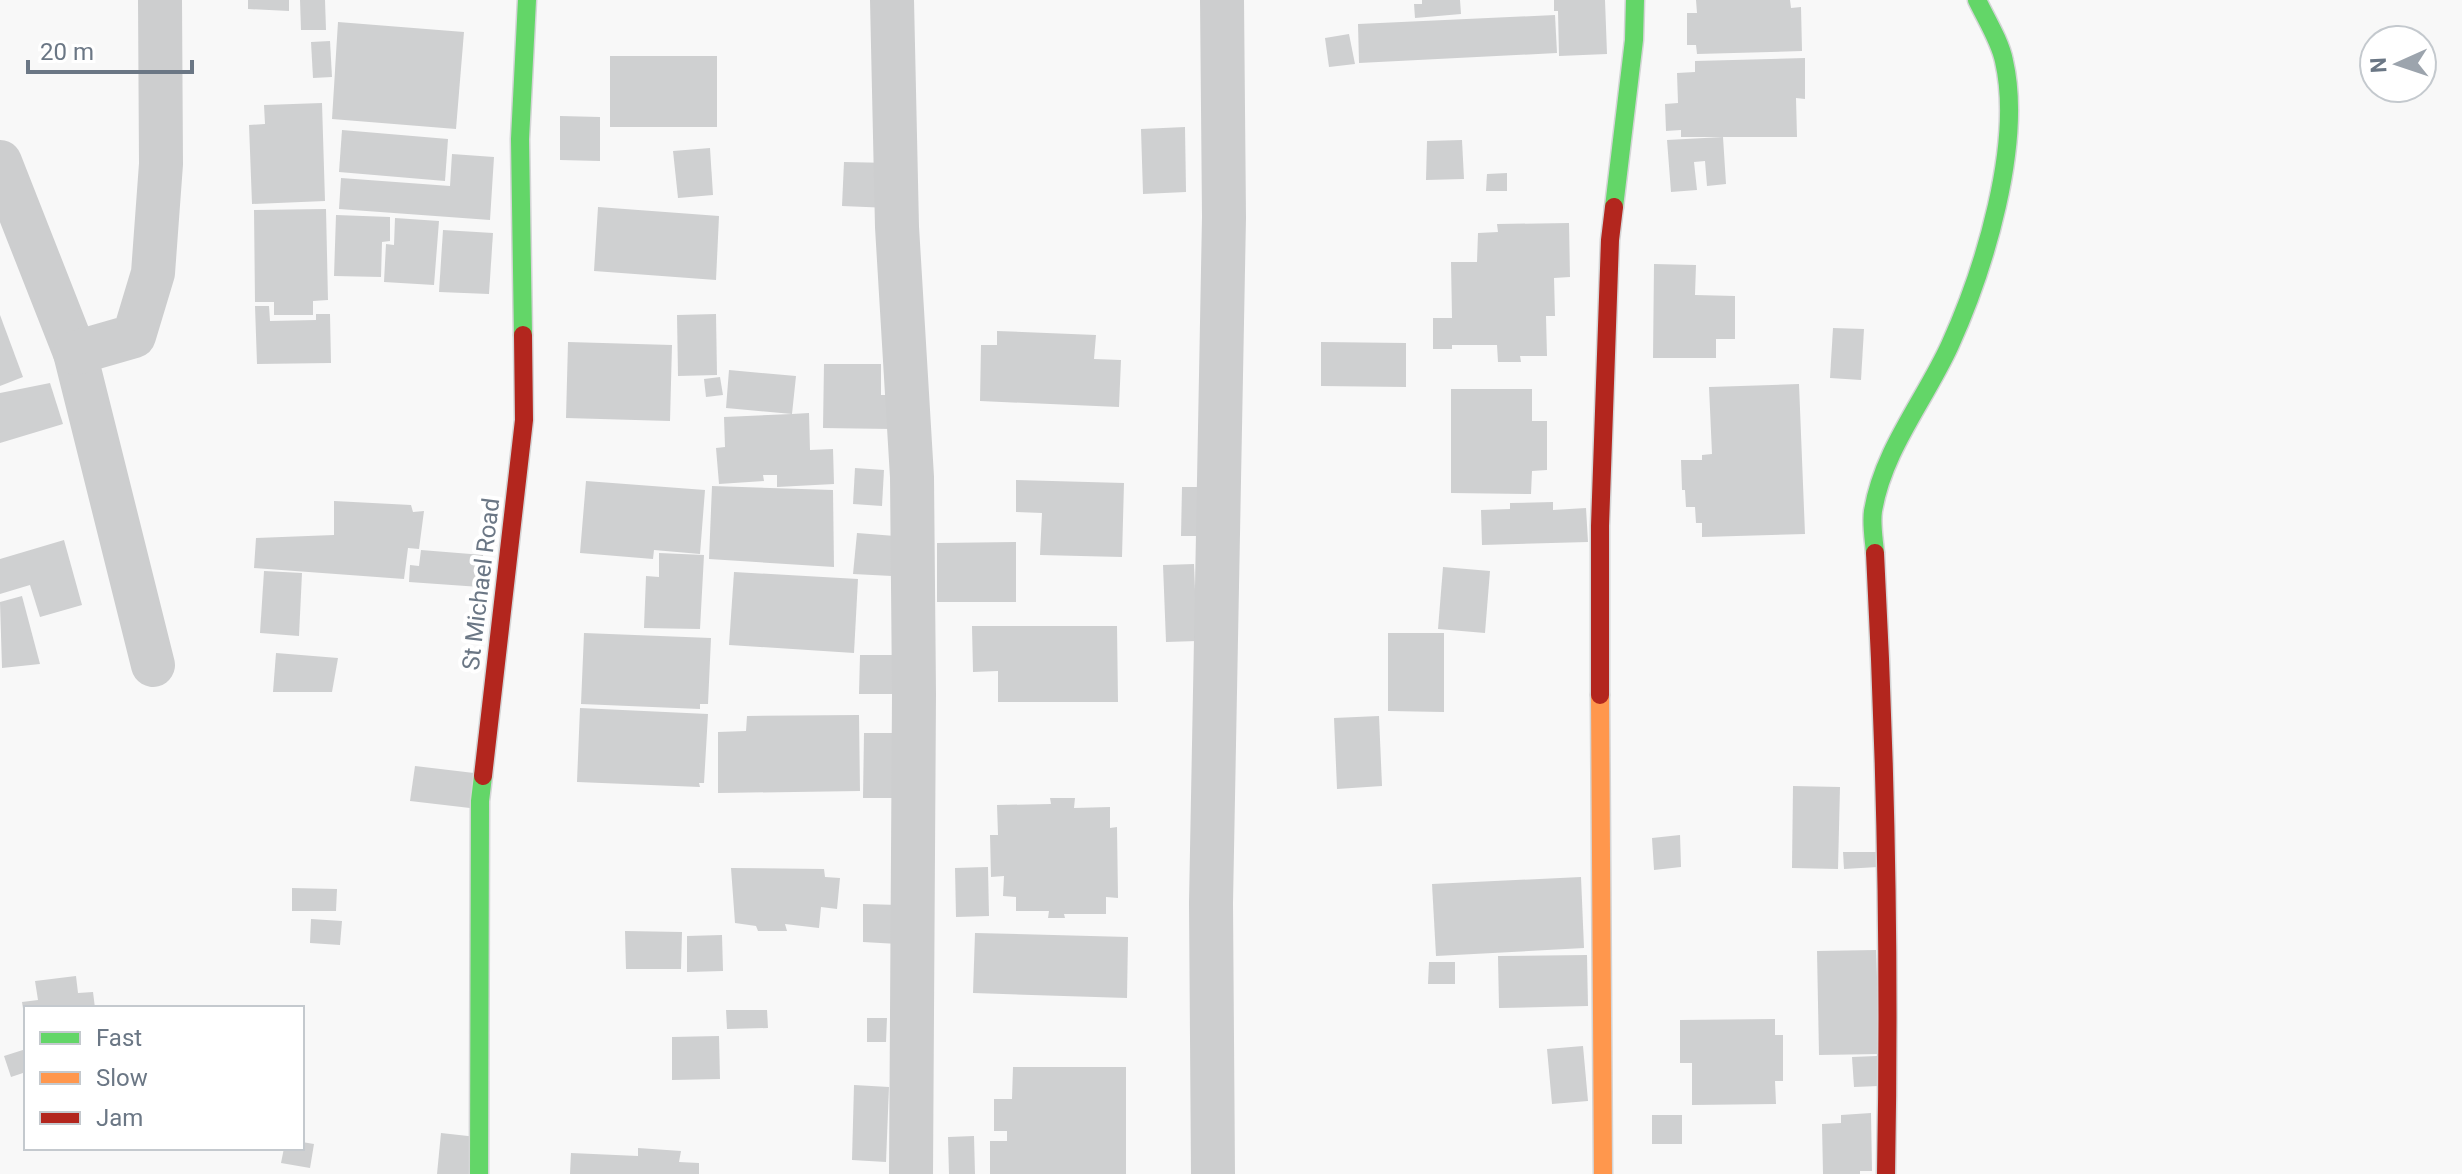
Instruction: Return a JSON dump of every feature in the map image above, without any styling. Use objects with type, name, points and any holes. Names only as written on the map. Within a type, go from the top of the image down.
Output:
[{"type":"street","points":[[75,353],[134,336],[153,273],[161,164],[160,0]]},
{"type":"street","name":"St Michael Road","points":[[479,1174],[480,801],[524,420],[520,139],[527,0]]},
{"type":"street","points":[[892,0],[897,227],[912,477],[911,1174]]},
{"type":"street","points":[[1213,1174],[1211,903],[1224,217],[1222,0]]},
{"type":"street","points":[[1603,1174],[1601,511],[1610,240],[1634,40],[1635,0]]},
{"type":"street","points":[[1886,1174],[1889,1022],[1880,647],[1873,512],[1889,458],[1950,345],[1978,269],[1998,200],[2008,141],[2009,98],[2004,59],[1977,0]]},
{"type":"street","points":[[0,162],[75,353],[153,665]]},
{"type":"building","points":[[248,0],[289,0],[289,11],[248,9]]},
{"type":"building","points":[[300,0],[325,0],[326,30],[301,30]]},
{"type":"building","points":[[1422,0],[1460,0],[1461,14],[1415,18],[1414,4],[1422,4]]},
{"type":"building","points":[[1554,0],[1605,0],[1607,54],[1559,56],[1558,11],[1554,11]]},
{"type":"building","points":[[1696,0],[1790,0],[1791,8],[1801,7],[1802,51],[1697,54],[1696,45],[1687,45],[1687,13],[1697,13]]},
{"type":"building","points":[[1555,15],[1557,53],[1359,63],[1358,24]]},
{"type":"building","points":[[338,22],[464,32],[456,129],[332,119]]},
{"type":"building","points":[[1349,34],[1355,64],[1329,67],[1325,38]]},
{"type":"building","points":[[330,41],[332,77],[313,78],[311,42]]},
{"type":"building","points":[[610,56],[717,56],[717,127],[610,127]]},
{"type":"building","points":[[1805,58],[1805,99],[1796,98],[1797,137],[1681,137],[1681,130],[1666,131],[1665,104],[1678,103],[1677,73],[1695,72],[1695,61]]},
{"type":"building","points":[[322,103],[325,201],[252,204],[249,125],[265,124],[264,105]]},
{"type":"building","points":[[560,116],[600,117],[600,161],[560,160]]},
{"type":"building","points":[[1185,127],[1186,192],[1143,194],[1141,129]]},
{"type":"building","points":[[342,130],[448,139],[445,181],[339,172]]},
{"type":"building","points":[[1723,137],[1726,184],[1707,186],[1705,161],[1694,162],[1697,190],[1671,192],[1667,140]]},
{"type":"building","points":[[1462,140],[1464,179],[1426,180],[1427,141]]},
{"type":"building","points":[[710,148],[713,195],[678,198],[673,151]]},
{"type":"building","points":[[452,154],[494,157],[490,220],[339,209],[341,178],[450,186]]},
{"type":"building","points":[[844,162],[892,163],[890,208],[842,206]]},
{"type":"building","points":[[1507,173],[1507,191],[1486,191],[1487,174]]},
{"type":"building","points":[[598,207],[719,216],[716,280],[594,271]]},
{"type":"building","points":[[326,209],[328,300],[313,301],[313,315],[274,315],[274,302],[255,302],[254,210]]},
{"type":"building","points":[[336,215],[390,217],[390,241],[382,242],[381,277],[334,276]]},
{"type":"building","points":[[395,218],[439,221],[434,285],[384,282],[386,244],[394,245]]},
{"type":"building","points":[[1569,223],[1570,277],[1554,278],[1555,316],[1546,316],[1547,356],[1520,356],[1521,362],[1498,362],[1497,345],[1452,345],[1452,349],[1433,349],[1433,318],[1452,318],[1451,262],[1477,262],[1478,233],[1498,232],[1497,224]]},
{"type":"building","points":[[443,230],[493,233],[489,294],[439,292]]},
{"type":"building","points":[[1654,264],[1696,265],[1695,295],[1735,296],[1735,339],[1716,339],[1716,358],[1653,358]]},
{"type":"building","points":[[255,306],[269,306],[270,321],[316,320],[316,314],[330,314],[331,363],[257,364]]},
{"type":"building","points":[[716,314],[717,375],[678,376],[677,315]]},
{"type":"building","points":[[0,315],[23,377],[0,386]]},
{"type":"building","points":[[1833,328],[1864,329],[1861,380],[1830,378]]},
{"type":"building","points":[[997,331],[1096,335],[1094,359],[1121,360],[1119,407],[980,401],[981,345],[997,345]]},
{"type":"building","points":[[568,342],[672,345],[670,421],[566,418]]},
{"type":"building","points":[[1321,342],[1406,343],[1406,387],[1321,386]]},
{"type":"building","points":[[824,364],[881,364],[881,395],[892,395],[891,429],[823,428]]},
{"type":"building","points":[[729,370],[796,376],[792,414],[726,408]]},
{"type":"building","points":[[720,377],[723,395],[706,397],[704,379]]},
{"type":"building","points":[[50,383],[63,424],[0,443],[0,393]]},
{"type":"building","points":[[1799,384],[1805,534],[1702,537],[1702,523],[1696,523],[1695,507],[1686,507],[1681,460],[1702,460],[1702,455],[1712,454],[1709,387]]},
{"type":"building","points":[[1451,389],[1532,389],[1532,421],[1547,421],[1547,470],[1532,471],[1531,494],[1451,493]]},
{"type":"building","points":[[809,413],[810,450],[833,449],[834,484],[777,487],[777,475],[763,475],[764,481],[719,484],[716,448],[725,447],[724,417]]},
{"type":"building","points":[[855,468],[884,470],[882,506],[853,504]]},
{"type":"building","points":[[1016,480],[1124,483],[1122,557],[1040,555],[1042,513],[1016,512]]},
{"type":"building","points":[[586,481],[705,490],[700,554],[654,550],[653,559],[580,553]]},
{"type":"building","points":[[712,486],[833,490],[834,567],[709,559]]},
{"type":"building","points":[[1182,487],[1200,487],[1199,536],[1181,536]]},
{"type":"building","points":[[334,501],[411,505],[413,512],[424,511],[419,549],[408,548],[404,579],[254,568],[256,538],[334,535]]},
{"type":"building","points":[[1553,502],[1553,510],[1586,508],[1588,542],[1482,545],[1481,510],[1510,509],[1510,503]]},
{"type":"building","points":[[857,533],[895,536],[892,576],[853,574]]},
{"type":"building","points":[[64,540],[82,605],[40,617],[30,585],[0,594],[0,559]]},
{"type":"building","points":[[1016,542],[1016,602],[937,602],[937,543]]},
{"type":"building","points":[[421,550],[483,555],[480,587],[409,582],[410,565],[419,566]]},
{"type":"building","points":[[659,553],[704,555],[700,629],[644,628],[646,576],[659,577]]},
{"type":"building","points":[[1194,564],[1197,641],[1166,642],[1163,565]]},
{"type":"building","points":[[1443,567],[1490,571],[1485,633],[1438,629]]},
{"type":"building","points":[[264,571],[302,573],[299,636],[260,633]]},
{"type":"building","points":[[734,572],[858,579],[854,653],[729,645]]},
{"type":"building","points":[[22,596],[40,664],[2,668],[0,602]]},
{"type":"building","points":[[972,626],[1117,626],[1118,702],[998,702],[998,671],[973,672]]},
{"type":"building","points":[[584,633],[711,638],[708,704],[700,704],[700,709],[581,704]]},
{"type":"building","points":[[1388,633],[1444,633],[1444,712],[1388,711]]},
{"type":"building","points":[[276,653],[338,658],[332,692],[273,692]]},
{"type":"building","points":[[860,655],[898,655],[898,694],[859,694]]},
{"type":"building","points":[[580,708],[708,714],[704,783],[699,783],[700,787],[577,782]]},
{"type":"building","points":[[859,715],[860,791],[718,793],[718,732],[746,731],[747,716]]},
{"type":"building","points":[[1379,716],[1382,786],[1337,789],[1334,718]]},
{"type":"building","points":[[864,733],[897,733],[897,798],[863,798]]},
{"type":"building","points":[[415,766],[474,773],[470,808],[410,801]]},
{"type":"building","points":[[1793,786],[1840,787],[1838,869],[1792,868]]},
{"type":"building","points":[[1050,798],[1075,798],[1074,808],[1110,807],[1110,828],[1117,827],[1118,898],[1106,897],[1106,914],[1064,914],[1065,918],[1048,918],[1049,911],[1016,911],[1016,897],[1003,896],[1004,876],[991,877],[990,835],[998,835],[997,805],[1051,804]]},
{"type":"building","points":[[1680,835],[1681,867],[1654,870],[1652,838]]},
{"type":"building","points":[[1843,852],[1877,852],[1878,867],[1844,869]]},
{"type":"building","points":[[988,867],[989,916],[956,917],[955,868]]},
{"type":"building","points":[[731,868],[824,869],[825,877],[840,878],[837,909],[821,907],[819,928],[785,924],[787,931],[758,931],[756,926],[735,923]]},
{"type":"building","points":[[1581,877],[1584,948],[1436,956],[1432,884]]},
{"type":"building","points":[[292,888],[337,889],[336,911],[292,911]]},
{"type":"building","points":[[863,904],[899,905],[898,944],[863,942]]},
{"type":"building","points":[[311,919],[342,921],[340,945],[310,943]]},
{"type":"building","points":[[625,931],[682,932],[681,969],[626,969]]},
{"type":"building","points":[[975,933],[1128,937],[1127,998],[973,993]]},
{"type":"building","points":[[722,935],[723,971],[687,972],[687,936]]},
{"type":"building","points":[[1876,950],[1880,1054],[1819,1055],[1817,951]]},
{"type":"building","points":[[1587,955],[1588,1006],[1499,1008],[1498,956]]},
{"type":"building","points":[[1429,962],[1455,962],[1455,984],[1428,984]]},
{"type":"building","points":[[76,976],[78,993],[93,992],[95,1006],[24,1006],[24,1015],[22,1002],[38,1000],[35,981]]},
{"type":"building","points":[[726,1010],[767,1010],[768,1028],[727,1029]]},
{"type":"building","points":[[867,1018],[887,1018],[886,1042],[867,1042]]},
{"type":"building","points":[[1775,1019],[1775,1035],[1783,1035],[1783,1081],[1775,1081],[1776,1104],[1692,1105],[1692,1063],[1680,1063],[1680,1020]]},
{"type":"building","points":[[719,1036],[720,1079],[672,1080],[672,1037]]},
{"type":"building","points":[[1583,1046],[1588,1101],[1552,1104],[1547,1049]]},
{"type":"building","points":[[24,1050],[24,1073],[11,1077],[4,1056]]},
{"type":"building","points":[[1877,1056],[1879,1086],[1854,1087],[1852,1057]]},
{"type":"building","points":[[1013,1067],[1126,1067],[1126,1174],[990,1174],[990,1141],[1007,1141],[1007,1131],[994,1131],[994,1099],[1012,1099]]},
{"type":"building","points":[[854,1085],[889,1087],[886,1162],[852,1160]]},
{"type":"building","points":[[1871,1113],[1872,1171],[1823,1174],[1822,1124],[1841,1123],[1841,1115]]},
{"type":"building","points":[[1652,1115],[1682,1115],[1682,1144],[1652,1144]]},
{"type":"building","points":[[441,1133],[477,1137],[473,1174],[437,1174]]},
{"type":"building","points":[[974,1136],[975,1174],[949,1174],[948,1137]]},
{"type":"building","points":[[304,1142],[314,1144],[310,1168],[281,1163],[284,1150],[304,1150]]},
{"type":"building","points":[[638,1148],[681,1151],[679,1162],[699,1163],[699,1174],[570,1174],[571,1153],[638,1156]]},
{"type":"traffic: fast","points":[[523,335],[520,139],[527,0]]},
{"type":"traffic: fast","points":[[1614,207],[1634,40],[1635,0]]},
{"type":"traffic: fast","points":[[1875,553],[1872,516],[1878,489],[1895,446],[1940,365],[1963,315],[1997,206],[2004,168],[2009,94],[2002,53],[1977,0]]},
{"type":"traffic: fast","points":[[479,1174],[480,801],[483,776]]},
{"type":"traffic: slow","points":[[1600,695],[1603,1174]]},
{"type":"traffic: jam","points":[[1600,695],[1600,526],[1610,240],[1614,207]]},
{"type":"traffic: jam","points":[[483,776],[524,420],[523,335]]},
{"type":"traffic: jam","points":[[1875,553],[1886,864],[1886,1174]]}]
